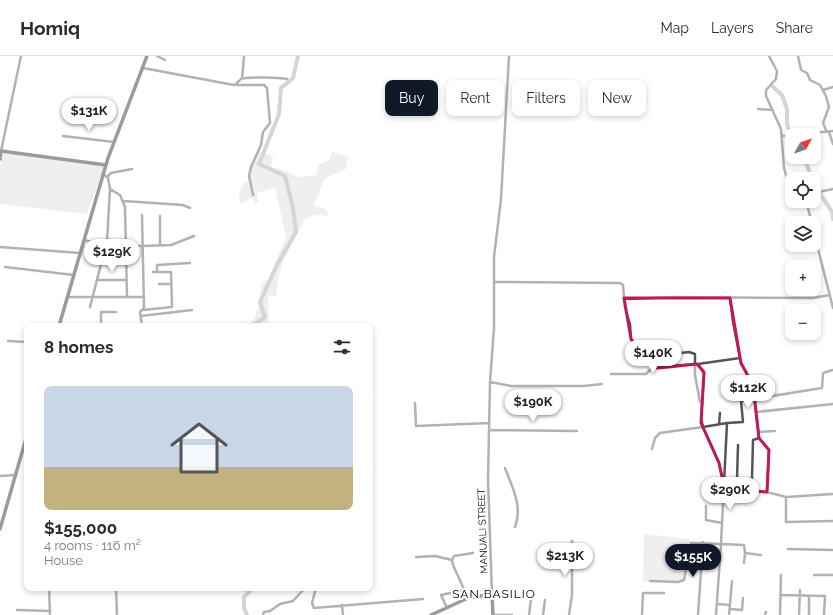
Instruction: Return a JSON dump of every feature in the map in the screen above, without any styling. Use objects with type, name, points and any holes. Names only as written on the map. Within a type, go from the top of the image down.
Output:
[{"type":"main road","points":[[60,323],[66,297],[74,275],[103,174],[147,56]]},
{"type":"main road","points":[[0,159],[1,151],[106,165]]},
{"type":"main road","points":[[0,529],[24,449]]},
{"type":"main road","points":[[431,615],[468,598],[492,594],[493,615]]},
{"type":"street","points":[[1,151],[21,56]]},
{"type":"street","points":[[157,56],[165,60]]},
{"type":"street","points":[[237,85],[242,79],[242,67],[245,60],[244,56]]},
{"type":"street","name":"MANUALI STREET","points":[[492,594],[488,468],[490,382],[495,282],[494,257],[501,199],[509,56]]},
{"type":"street","points":[[768,56],[777,71],[776,79],[765,93],[781,129],[785,172]]},
{"type":"street","points":[[798,56],[801,70],[807,73],[810,80],[817,82],[823,90],[830,107],[824,123],[833,144]]},
{"type":"street","points":[[142,68],[237,85],[264,85],[267,88],[270,123],[263,132],[261,145],[251,167],[249,176],[253,195]]},
{"type":"street","points":[[242,79],[271,79],[278,77],[287,79]]},
{"type":"street","points":[[823,90],[833,87]]},
{"type":"street","points":[[758,109],[773,110]]},
{"type":"street","points":[[782,136],[789,134],[833,131]]},
{"type":"street","points":[[63,136],[114,142]]},
{"type":"street","points":[[107,177],[114,172],[132,169]]},
{"type":"street","points":[[90,307],[106,246],[110,189],[107,177],[103,174]]},
{"type":"street","points":[[110,189],[118,194],[123,201],[126,210],[127,297]]},
{"type":"street","points":[[821,192],[833,189]]},
{"type":"street","points":[[123,201],[183,205],[190,208]]},
{"type":"street","points":[[142,215],[143,310],[141,311],[142,323]]},
{"type":"street","points":[[160,216],[160,245]]},
{"type":"street","points":[[84,240],[106,246],[143,246],[175,244],[194,236]]},
{"type":"street","points":[[0,247],[80,253]]},
{"type":"street","points":[[819,252],[833,308]]},
{"type":"street","points":[[157,272],[157,265],[190,263]]},
{"type":"street","points":[[5,267],[74,275]]},
{"type":"street","points":[[143,310],[172,307],[170,288],[171,272],[152,272]]},
{"type":"street","points":[[97,280],[126,280]]},
{"type":"street","points":[[495,282],[620,283],[623,285],[626,312],[630,324],[631,340],[647,362],[654,367]]},
{"type":"street","points":[[159,284],[171,284]]},
{"type":"street","points":[[624,298],[813,298],[830,295]]},
{"type":"street","points":[[66,297],[143,297]]},
{"type":"street","points":[[730,298],[740,358],[753,385],[758,438],[769,450],[767,492]]},
{"type":"street","points":[[141,316],[192,310]]},
{"type":"street","points":[[101,323],[101,312],[116,312]]},
{"type":"street","points":[[8,341],[24,342]]},
{"type":"street","points":[[672,354],[692,352],[695,354],[696,381],[703,427],[724,478]]},
{"type":"street","points":[[611,374],[646,374],[654,367],[696,364],[740,358]]},
{"type":"street","points":[[696,364],[704,374],[701,406]]},
{"type":"street","points":[[741,401],[822,388],[823,373],[833,370]]},
{"type":"street","points":[[490,382],[511,386],[583,386],[602,384]]},
{"type":"street","points":[[744,384],[753,385]]},
{"type":"street","points":[[652,449],[655,438],[660,433],[726,423],[743,422],[739,390]]},
{"type":"street","points":[[415,403],[416,426],[489,423]]},
{"type":"street","points":[[756,412],[833,404]]},
{"type":"street","points":[[719,424],[720,412]]},
{"type":"street","points":[[716,615],[724,489],[726,423]]},
{"type":"street","points":[[489,430],[577,431]]},
{"type":"street","points":[[758,432],[776,431]]},
{"type":"street","points":[[724,478],[753,479],[754,440],[758,438]]},
{"type":"street","points":[[737,479],[738,445]]},
{"type":"street","points":[[506,468],[515,492],[518,510],[518,520],[515,527]]},
{"type":"street","points":[[0,476],[16,475]]},
{"type":"street","points":[[724,489],[767,492],[786,497],[833,494]]},
{"type":"street","points":[[786,497],[786,522],[833,521]]},
{"type":"street","points":[[706,506],[706,520],[722,523]]},
{"type":"street","points":[[569,615],[572,595],[572,541]]},
{"type":"street","points":[[698,615],[703,542]]},
{"type":"street","points":[[650,581],[682,581],[685,577],[690,543],[703,542],[744,545],[744,563]]},
{"type":"street","points":[[788,549],[833,550]]},
{"type":"street","points":[[452,560],[454,556],[473,553]]},
{"type":"street","points":[[744,553],[761,555]]},
{"type":"street","points":[[416,557],[435,556],[452,560]]},
{"type":"street","points":[[452,560],[468,598]]},
{"type":"street","points":[[780,575],[780,615]]},
{"type":"street","points":[[814,575],[833,575]]},
{"type":"street","points":[[729,615],[732,581]]},
{"type":"street","points":[[446,608],[441,596],[465,590]]},
{"type":"street","points":[[799,615],[800,590]]},
{"type":"street","points":[[49,591],[50,615]]},
{"type":"street","points":[[116,591],[117,615]]},
{"type":"street","points":[[263,615],[264,612],[270,611],[276,605],[293,601],[302,591]]},
{"type":"street","points":[[315,591],[312,603],[314,608],[423,599]]},
{"type":"street","points":[[642,615],[643,593],[664,593]]},
{"type":"street","points":[[780,595],[799,597],[825,596],[824,615]]},
{"type":"street","points":[[809,596],[810,615]]},
{"type":"street","points":[[730,609],[742,610],[743,598]]},
{"type":"street","points":[[529,615],[531,599]]},
{"type":"street","points":[[543,615],[545,600]]},
{"type":"street","points":[[717,604],[730,605]]},
{"type":"street","points":[[342,605],[343,615]]},
{"type":"street","points":[[17,610],[50,611]]},
{"type":"street","points":[[493,615],[512,615]]},
{"type":"highlighted area","points":[[624,298],[730,298],[741,363],[753,385],[759,438],[769,450],[767,492],[724,490],[725,478],[722,477],[719,463],[701,423],[704,372],[697,364],[658,368],[651,366],[631,339]]},
{"type":"shaded area","points":[[257,151],[273,156],[271,167],[287,171],[297,177],[317,175],[318,165],[329,160],[332,152],[348,156],[346,169],[325,178],[314,205],[326,209],[329,216],[315,215],[306,218],[284,259],[278,278],[276,296],[268,295],[269,323],[250,323],[258,311],[263,282],[268,280],[286,236],[275,188],[256,193],[259,202],[255,203],[254,199],[249,198],[247,202],[240,204],[239,194],[243,183],[250,181],[250,165]]},
{"type":"shaded area","points":[[2,153],[105,165],[87,214],[0,204],[0,166]]},
{"type":"shaded area","points":[[644,534],[690,539],[683,579],[674,582],[643,581]]},
{"type":"waterway","points":[[256,323],[265,317],[260,302],[278,263],[296,232],[293,208],[285,176],[259,164],[279,114],[281,88],[293,78],[298,56]]},
{"type":"waterway","points":[[772,86],[782,95],[787,109],[788,128]]},
{"type":"waterway","points":[[807,164],[809,172]]},
{"type":"waterway","points":[[821,195],[832,212],[833,219]]},
{"type":"waterway","points":[[247,615],[244,608],[244,597],[250,591]]},
{"type":"district","name":"SAN BASILIO","points":[[494,594]]}]
